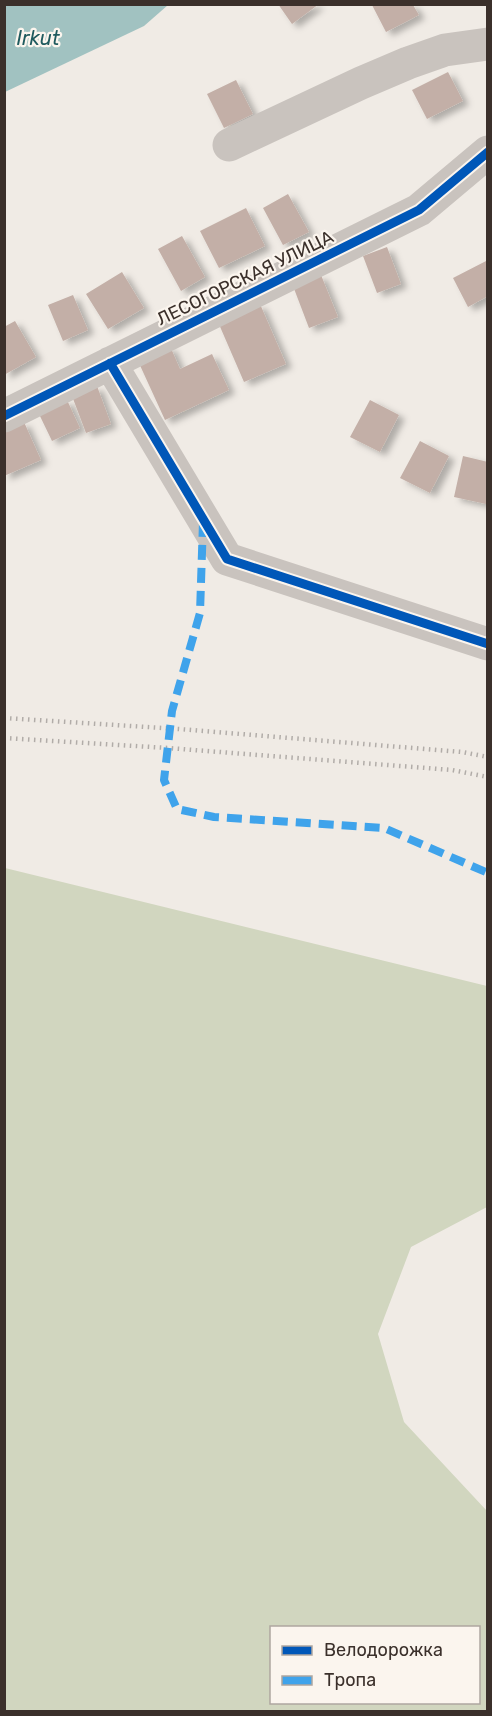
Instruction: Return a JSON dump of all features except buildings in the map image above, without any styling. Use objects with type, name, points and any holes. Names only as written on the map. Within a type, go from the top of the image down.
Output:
[{"type":"street","points":[[229,145],[360,83],[408,63],[445,50],[488,44]]},
{"type":"street","name":"ЛЕСОГОРСКАЯ УЛИЦА","points":[[4,416],[419,210],[488,152]]},
{"type":"street","points":[[110,363],[227,559],[488,644]]},
{"type":"green space","points":[[5,868],[487,986],[487,1207],[411,1247],[378,1334],[404,1422],[487,1511],[487,1711],[5,1711]]},
{"type":"water","name":"Irkut","points":[[5,4],[168,5],[144,26],[5,92]]},
{"type":"railway","points":[[4,718],[179,729],[462,752],[488,757]]},
{"type":"railway","points":[[4,738],[452,770],[488,777]]},
{"type":"marked path","points":[[203,522],[200,613],[172,711],[164,780],[177,809],[214,817],[384,828],[488,873]]},
{"type":"cycle path","points":[[4,416],[419,210],[488,152]]},
{"type":"cycle path","points":[[110,363],[227,559],[488,644]]}]
